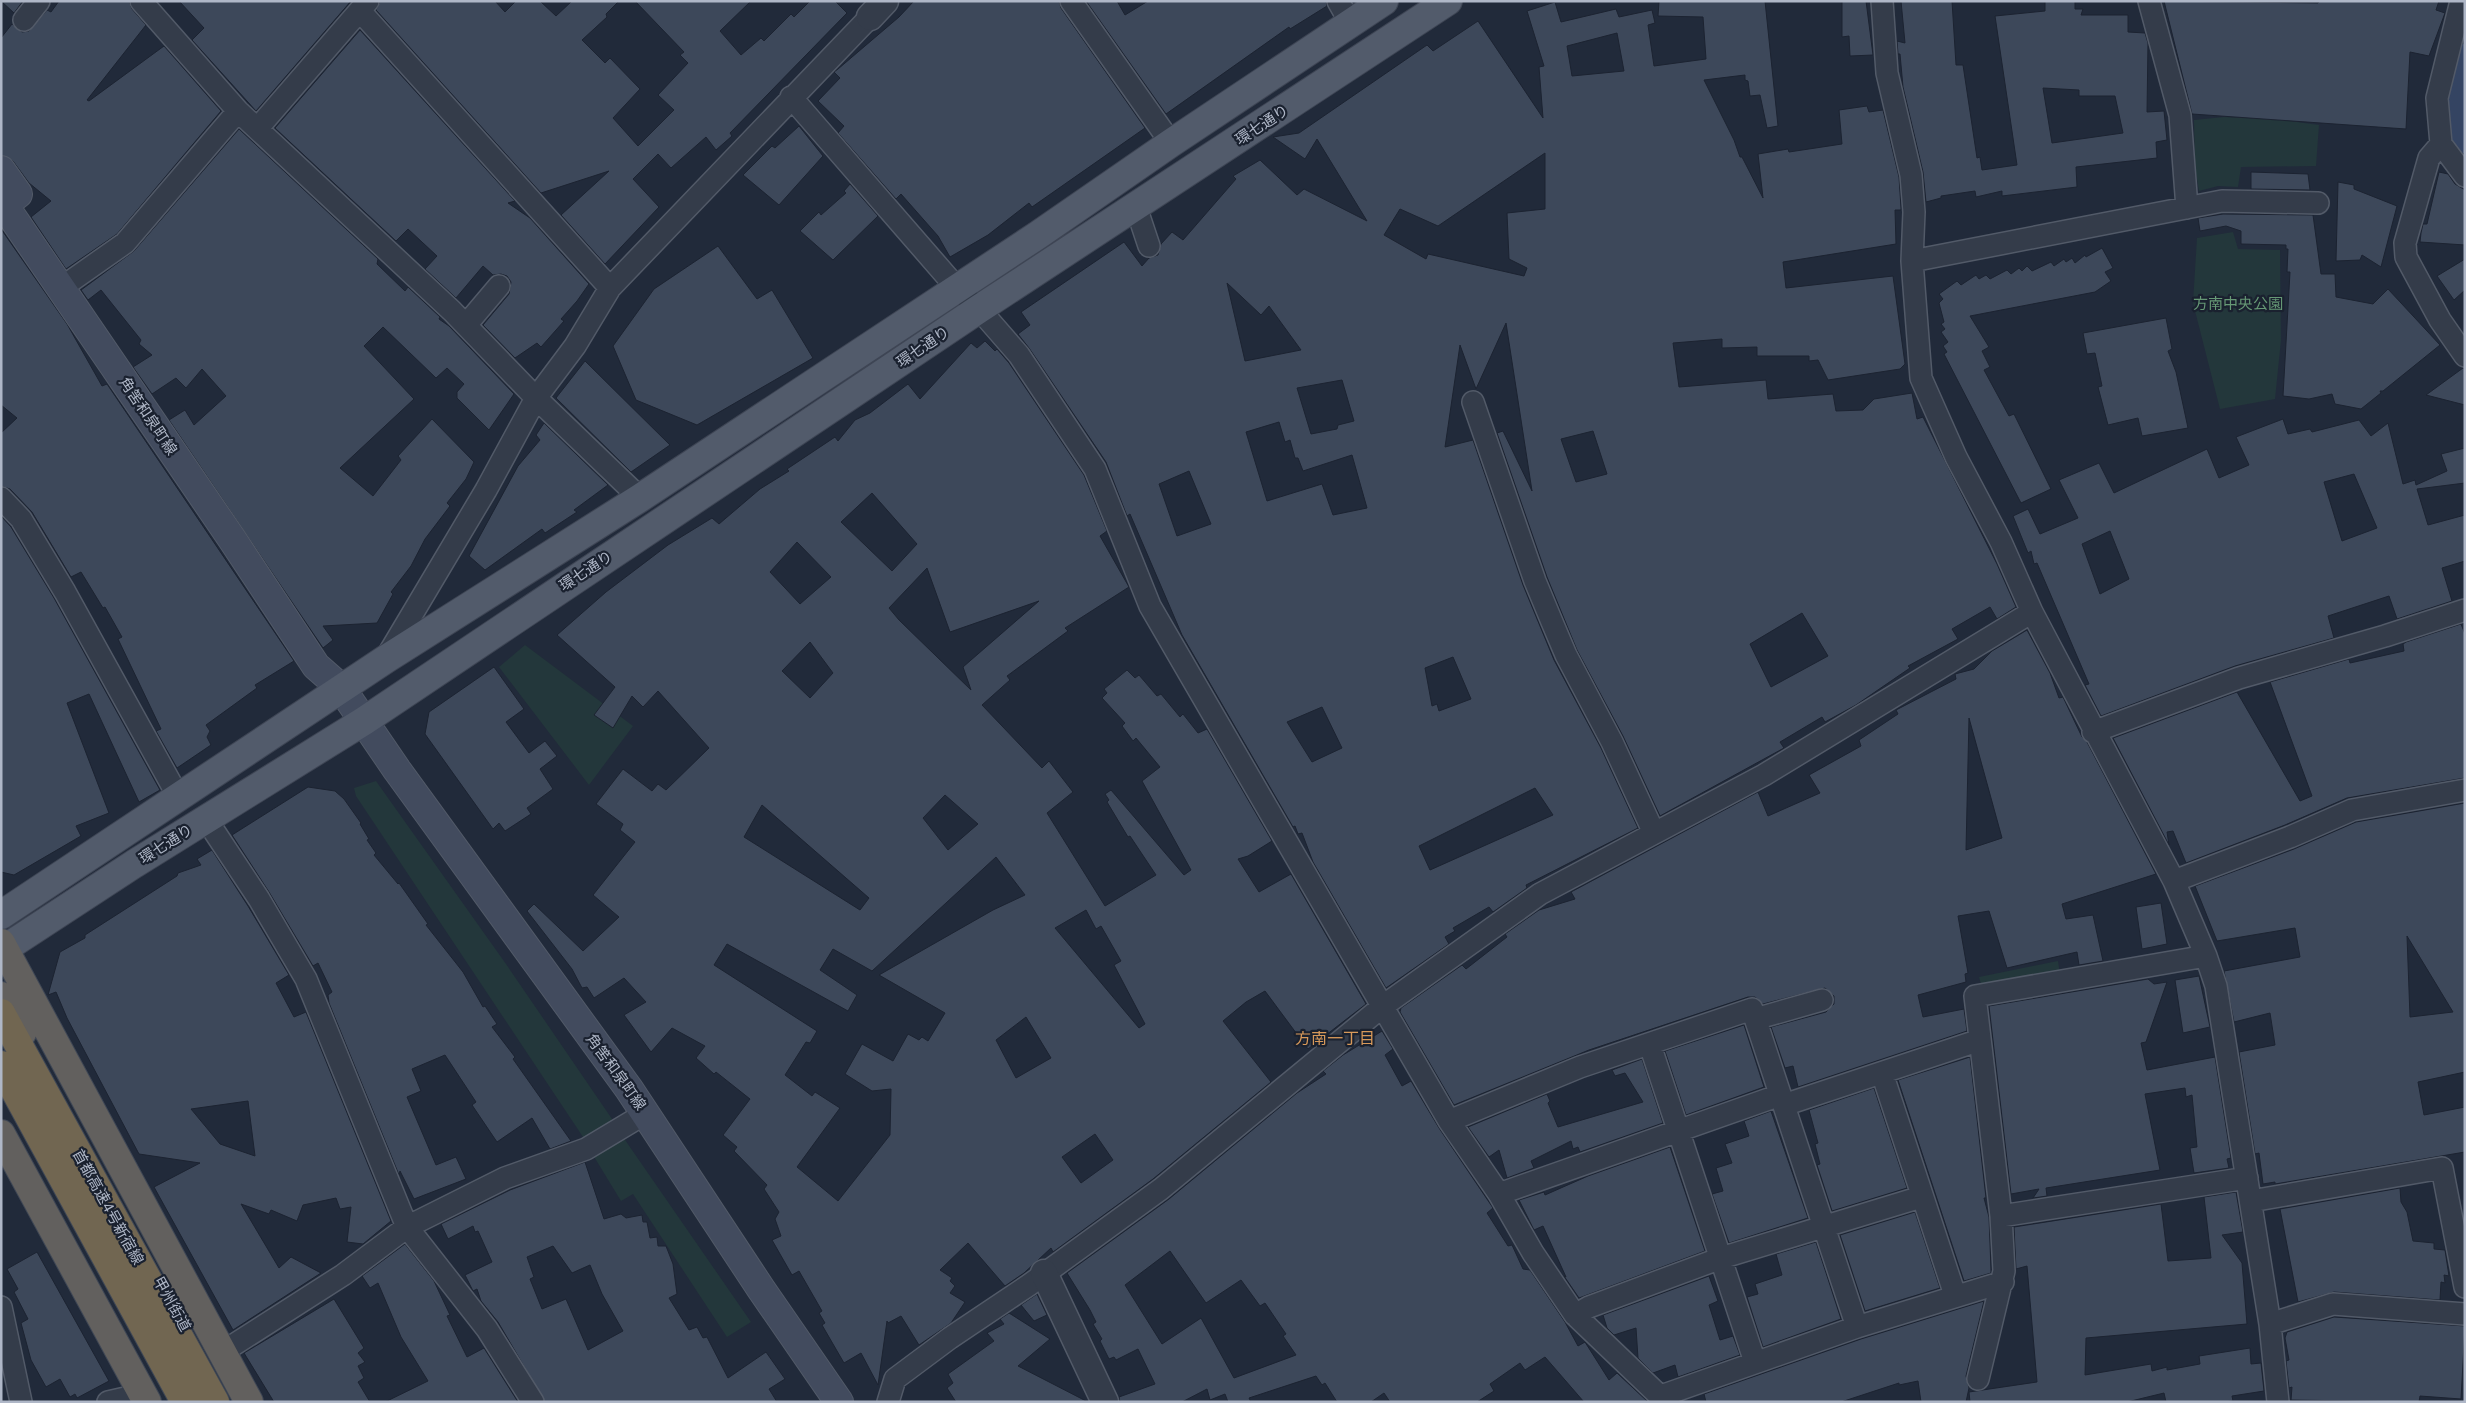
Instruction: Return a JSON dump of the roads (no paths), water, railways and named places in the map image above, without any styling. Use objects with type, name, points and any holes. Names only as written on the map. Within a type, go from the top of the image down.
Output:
[{"type":"highway","points":[[2,948],[249,1402]]},
{"type":"highway","name":"甲州街道","points":[[1,996],[227,1402]]},
{"type":"highway","name":"首都高速4号新宿線","points":[[1,1013],[215,1402]]},
{"type":"highway","name":"首都高速4号新宿線","points":[[1,1065],[186,1402]]},
{"type":"highway","points":[[1,1088],[171,1402]]},
{"type":"highway","points":[[1,1134],[145,1398]]},
{"type":"main road","name":"環七通り","points":[[1,914],[179,798],[340,688],[640,498],[956,287],[1038,235],[1171,143],[1345,12],[1384,1]]},
{"type":"main road","name":"環七通り","points":[[2,948],[364,720],[979,309],[1448,1]]},
{"type":"main road","name":"角筈和泉町線","points":[[1,170],[18,194],[3,207],[61,288],[316,666],[340,688],[364,720],[382,749],[646,1114],[761,1289],[839,1402]]},
{"type":"street","points":[[24,20],[40,1]]},
{"type":"street","points":[[142,1],[238,111],[466,325],[536,398],[640,498]]},
{"type":"street","points":[[1071,1],[1171,143]]},
{"type":"street","points":[[1882,1],[1887,73],[1911,175],[1914,212],[1912,260],[1921,378],[1956,457],[2001,542],[2032,612],[2093,732],[2174,881],[2206,956],[2216,986],[2251,1201],[2270,1324],[2278,1402]]},
{"type":"street","points":[[2149,1],[2180,116],[2187,208]]},
{"type":"street","points":[[2460,1],[2437,98],[2441,144],[2465,176]]},
{"type":"street","points":[[258,128],[364,6],[610,288]]},
{"type":"street","points":[[386,658],[486,490],[536,398],[575,346],[610,288],[877,9]]},
{"type":"street","points":[[791,97],[956,287],[979,309],[1019,355],[1094,469],[1150,606],[1449,1121],[1499,1194],[1533,1253],[1575,1315],[1663,1399],[1755,1362],[1955,1295],[2003,1282]]},
{"type":"street","points":[[61,288],[125,243],[238,111]]},
{"type":"street","points":[[2441,144],[2429,158],[2405,242],[2406,257],[2440,320],[2465,356]]},
{"type":"street","points":[[1912,260],[2222,201],[2318,203]]},
{"type":"street","points":[[1136,207],[1149,246]]},
{"type":"street","points":[[466,325],[499,286]]},
{"type":"street","points":[[1473,402],[1535,581],[1562,647],[1612,742],[1654,833]]},
{"type":"street","points":[[1,498],[20,520],[65,592],[179,798]]},
{"type":"street","points":[[2093,732],[2240,678],[2385,636],[2465,610]]},
{"type":"street","points":[[888,1402],[895,1379],[1161,1189],[1383,1006],[1540,894],[1764,775],[2032,612]]},
{"type":"street","points":[[2174,881],[2290,837],[2352,810],[2465,790]]},
{"type":"street","points":[[206,819],[259,899],[306,979],[407,1228],[487,1329],[533,1402]]},
{"type":"street","points":[[1978,1378],[2003,1282],[2001,1216],[1975,996],[2206,956]]},
{"type":"street","points":[[1755,1019],[1822,1000]]},
{"type":"street","points":[[1449,1121],[1580,1066],[1650,1045],[1752,1009],[1857,1327]]},
{"type":"street","points":[[1499,1194],[1678,1131],[1882,1073],[1980,1040]]},
{"type":"street","points":[[1650,1045],[1755,1362]]},
{"type":"street","points":[[1882,1073],[1921,1197],[1955,1295]]},
{"type":"street","points":[[221,1353],[343,1275],[407,1228],[505,1178],[586,1149],[646,1114]]},
{"type":"street","points":[[2251,1201],[2442,1168],[2465,1287]]},
{"type":"street","points":[[2001,1216],[2246,1178]]},
{"type":"street","points":[[1575,1315],[1589,1307],[1721,1258],[1921,1197]]},
{"type":"street","points":[[1044,1273],[1105,1402]]},
{"type":"street","points":[[2270,1324],[2333,1304],[2465,1314]]},
{"type":"street","points":[[1,1307],[21,1402]]},
{"type":"street","points":[[108,1402],[145,1398]]},
{"type":"waterway","points":[[2465,63],[2457,109],[2465,134]]},
{"type":"district","name":"方南一丁目","points":[[1335,1038]]},
{"type":"park label","name":"方南中央公園","points":[[2238,304]]}]
